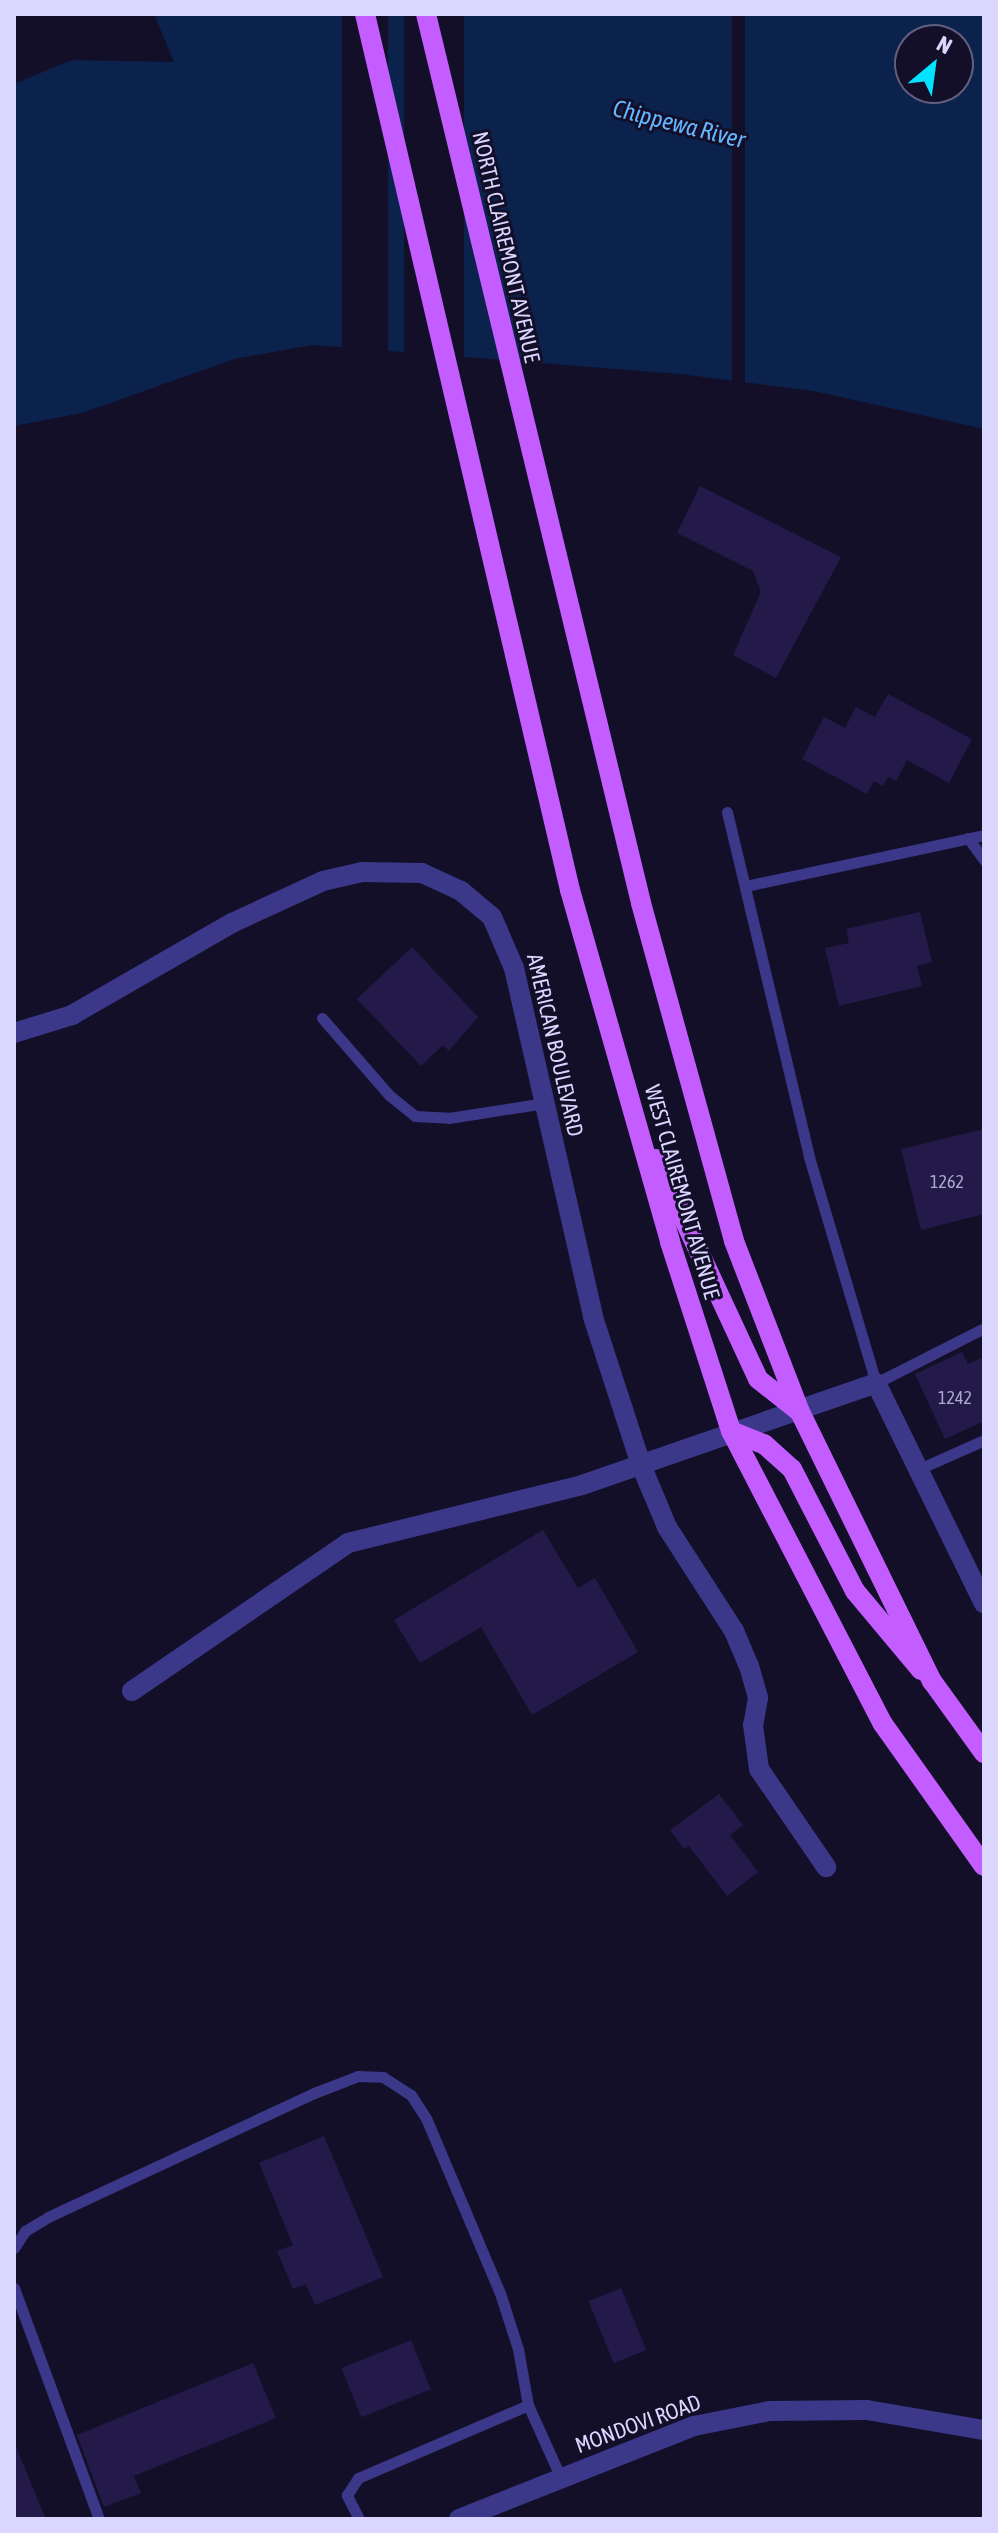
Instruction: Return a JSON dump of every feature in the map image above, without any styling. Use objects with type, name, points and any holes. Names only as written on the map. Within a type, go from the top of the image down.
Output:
[{"type":"main road","name":"WEST CLAIREMONT AVENUE","points":[[365,14],[570,890],[633,1112],[731,1431],[883,1724],[984,1866]]},
{"type":"main road","name":"NORTH CLAIREMONT AVENUE","points":[[426,14],[539,492]]},
{"type":"main road","name":"WEST CLAIREMONT AVENUE","points":[[539,492],[641,903],[734,1241],[800,1412],[932,1681],[984,1753]]},
{"type":"main road","points":[[633,1112],[758,1379],[767,1391],[800,1412]]},
{"type":"main road","points":[[731,1431],[764,1444],[792,1469],[855,1591],[932,1681]]},
{"type":"street","name":"AMERICAN BOULEVARD","points":[[14,1033],[72,1015],[232,923],[323,881],[362,872],[406,871],[461,891],[498,928],[514,968],[593,1317],[641,1465],[667,1527],[734,1631],[749,1666],[758,1698],[753,1725],[759,1769],[826,1867]]},
{"type":"street","points":[[132,1691],[348,1543],[582,1485],[731,1431],[800,1412],[876,1383],[984,1603]]},
{"type":"street","name":"MONDOVI ROAD","points":[[459,2519],[694,2426],[770,2411],[867,2410],[984,2430]]},
{"type":"lane","points":[[727,812],[809,1157],[876,1383],[984,1328]]},
{"type":"lane","points":[[746,886],[984,835]]},
{"type":"lane","points":[[968,838],[984,860]]},
{"type":"lane","points":[[322,1018],[389,1095],[415,1116],[449,1118],[545,1103]]},
{"type":"lane","points":[[919,1469],[984,1440]]},
{"type":"lane","points":[[14,2248],[25,2231],[48,2217],[314,2093],[358,2076],[383,2077],[411,2095],[426,2118],[500,2293],[518,2349],[528,2405],[561,2478]]},
{"type":"lane","points":[[14,2288],[99,2519]]},
{"type":"lane","points":[[359,2519],[347,2495],[358,2478],[528,2405]]},
{"type":"water","name":"Chippewa River","points":[[154,14],[984,14],[984,429],[814,391],[680,374],[312,345],[234,359],[82,413],[14,426],[14,84],[72,60],[174,62]]},
{"type":"pier","points":[[342,14],[388,14],[388,367],[342,367]]},
{"type":"pier","points":[[404,14],[464,14],[464,372],[404,372]]},
{"type":"pier","points":[[732,14],[745,14],[745,402],[732,402]]},
{"type":"building","points":[[700,486],[841,557],[776,678],[733,655],[761,592],[753,571],[677,533]]},
{"type":"building","points":[[888,694],[972,739],[949,783],[907,760],[896,781],[888,777],[883,786],[874,781],[867,794],[802,759],[824,717],[845,728],[856,707],[875,717]]},
{"type":"building","points":[[920,912],[932,962],[917,966],[922,986],[839,1006],[825,948],[849,943],[846,929]]},
{"type":"building","points":[[412,947],[478,1017],[449,1051],[443,1045],[421,1066],[357,999]]},
{"type":"building","points":[[984,1129],[984,1214],[921,1230],[901,1149]]},
{"type":"building","points":[[962,1352],[968,1364],[984,1357],[984,1421],[945,1439],[915,1374]]},
{"type":"building","points":[[543,1530],[578,1588],[595,1578],[638,1652],[532,1715],[481,1627],[420,1663],[394,1620]]},
{"type":"building","points":[[719,1794],[743,1825],[730,1835],[758,1872],[727,1896],[689,1846],[684,1849],[670,1830]]},
{"type":"building","points":[[324,2136],[383,2277],[315,2305],[306,2284],[293,2289],[277,2251],[293,2245],[259,2163]]},
{"type":"building","points":[[621,2288],[646,2350],[614,2363],[589,2301]]},
{"type":"building","points":[[411,2340],[431,2389],[361,2417],[341,2368]]},
{"type":"building","points":[[253,2363],[276,2418],[134,2476],[141,2493],[104,2507],[77,2435]]},
{"type":"building","points":[[14,2442],[46,2519],[14,2519]]}]
